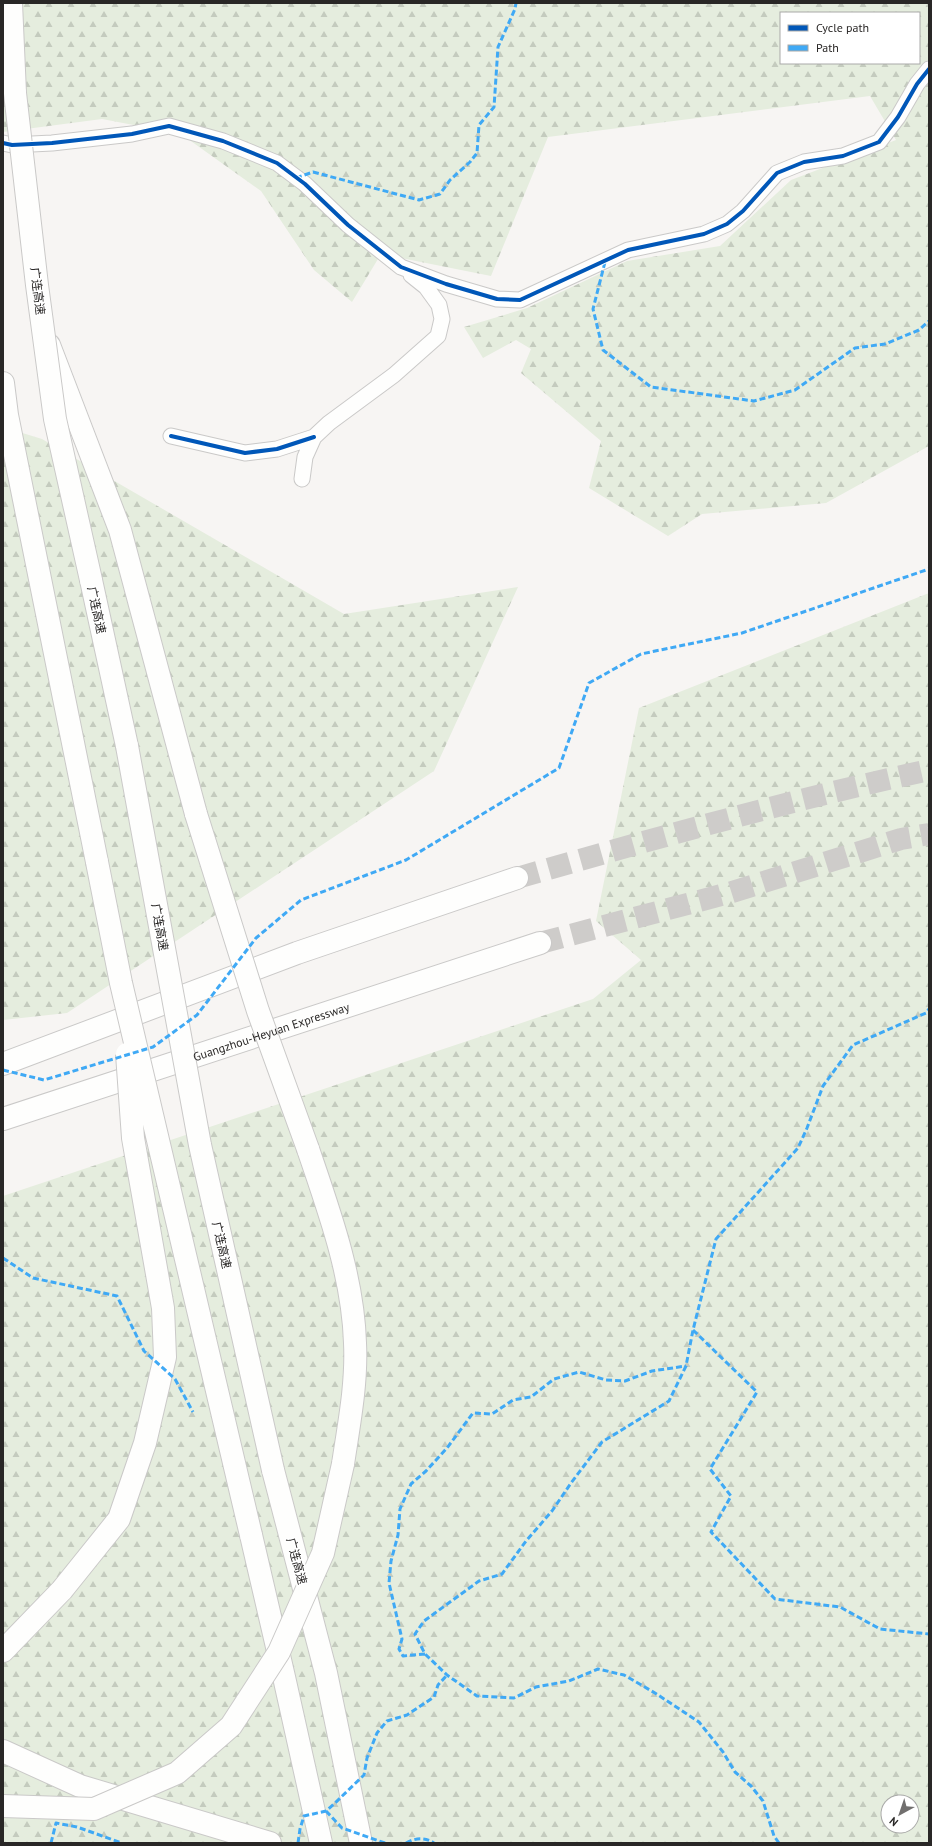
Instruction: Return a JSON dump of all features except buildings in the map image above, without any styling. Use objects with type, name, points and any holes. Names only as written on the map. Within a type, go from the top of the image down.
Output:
[{"type":"highway","name":"广连高速","points":[[11,3],[15,93],[55,419],[126,746],[200,1145],[273,1470],[326,1673],[362,1843]]},
{"type":"highway","points":[[3,1806],[94,1809],[177,1773],[231,1726],[279,1652],[322,1553],[343,1464],[353,1396],[355,1343],[348,1283],[330,1212],[258,1011],[196,814],[120,530],[43,329]]},
{"type":"highway","points":[[3,383],[7,415],[122,983],[284,1677],[321,1843]]},
{"type":"highway","points":[[3,1064],[332,941],[517,878]]},
{"type":"highway","name":"Guangzhou-Heyuan Expressway","points":[[3,1119],[540,943]]},
{"type":"highway","points":[[3,1651],[62,1590],[119,1519],[145,1443],[164,1356],[163,1308],[133,1138],[122,983]]},
{"type":"highway","points":[[3,1751],[80,1786],[270,1843]]},
{"type":"street","points":[[401,267],[446,284],[497,299],[520,300],[628,250],[704,234],[726,224],[743,211],[776,173],[804,162],[843,156],[878,142],[898,117],[916,84],[929,69]]},
{"type":"street","points":[[3,143],[52,143],[132,134],[169,126],[223,141],[277,163],[305,184],[348,225],[426,287],[439,305],[442,319],[438,336],[394,375],[329,423],[314,437],[305,457],[302,479]]},
{"type":"street","points":[[171,436],[245,453],[277,449],[314,437]]},
{"type":"green space","points":[[3,3],[929,3],[929,446],[826,503],[702,514],[668,536],[589,488],[601,441],[521,373],[531,349],[516,340],[483,358],[464,327],[527,308],[627,261],[720,246],[791,180],[896,140],[870,96],[548,137],[491,276],[381,254],[352,302],[314,270],[261,191],[181,134],[102,119],[3,132]]},
{"type":"green space","points":[[3,427],[42,439],[344,614],[518,587],[434,771],[67,1013],[3,1020]]},
{"type":"green space","points":[[929,593],[929,1843],[3,1843],[3,1196],[593,999],[641,960],[596,921],[639,708]]},
{"type":"tunnel","points":[[517,878],[773,807],[929,770]]},
{"type":"tunnel","points":[[540,943],[729,893],[901,839],[929,834]]},
{"type":"marked path","points":[[296,178],[313,172],[419,200],[440,194],[450,180],[470,162],[477,153],[479,125],[494,107],[498,47],[515,9],[516,3]]},
{"type":"marked path","points":[[605,262],[593,309],[603,350],[651,387],[754,401],[795,390],[855,348],[885,344],[919,330],[929,321]]},
{"type":"marked path","points":[[3,1070],[44,1080],[153,1047],[197,1015],[256,938],[301,900],[406,860],[559,768],[589,683],[641,654],[742,633],[929,569]]},
{"type":"marked path","points":[[779,1843],[774,1836],[763,1801],[751,1786],[735,1772],[723,1752],[699,1722],[655,1693],[624,1675],[598,1669],[569,1681],[536,1687],[514,1698],[477,1696],[447,1675],[425,1654],[415,1634],[424,1621],[479,1581],[502,1574],[526,1541],[552,1511],[602,1442],[669,1401],[686,1366],[693,1330],[716,1239],[798,1148],[823,1086],[853,1045],[926,1013],[929,1009]]},
{"type":"marked path","points":[[3,1258],[33,1278],[117,1296],[144,1351],[175,1379],[193,1412]]},
{"type":"marked path","points":[[693,1330],[757,1392],[710,1469],[731,1496],[711,1532],[775,1599],[840,1607],[880,1629],[929,1634]]},
{"type":"marked path","points":[[425,1654],[403,1656],[399,1649],[402,1639],[389,1583],[391,1561],[398,1535],[400,1509],[411,1484],[426,1471],[447,1448],[473,1413],[492,1414],[513,1400],[531,1397],[554,1379],[579,1372],[606,1380],[625,1381],[652,1371],[686,1366]]},
{"type":"marked path","points":[[298,1843],[304,1816],[326,1811],[364,1775],[367,1758],[377,1733],[387,1721],[407,1715],[434,1697],[438,1685],[447,1675]]},
{"type":"marked path","points":[[326,1811],[342,1828],[385,1843]]},
{"type":"marked path","points":[[51,1843],[56,1823],[77,1827],[122,1843]]},
{"type":"marked path","points":[[406,1843],[420,1839],[434,1843]]},
{"type":"cycle path","points":[[3,143],[12,145],[52,143],[132,134],[169,126],[223,141],[277,163],[305,184],[348,225],[401,267],[446,284],[497,299],[520,300],[628,250],[704,234],[727,224],[743,211],[777,173],[804,162],[843,156],[879,142],[898,117],[917,84],[929,69]]},
{"type":"cycle path","points":[[171,436],[245,453],[277,449],[314,437]]}]
